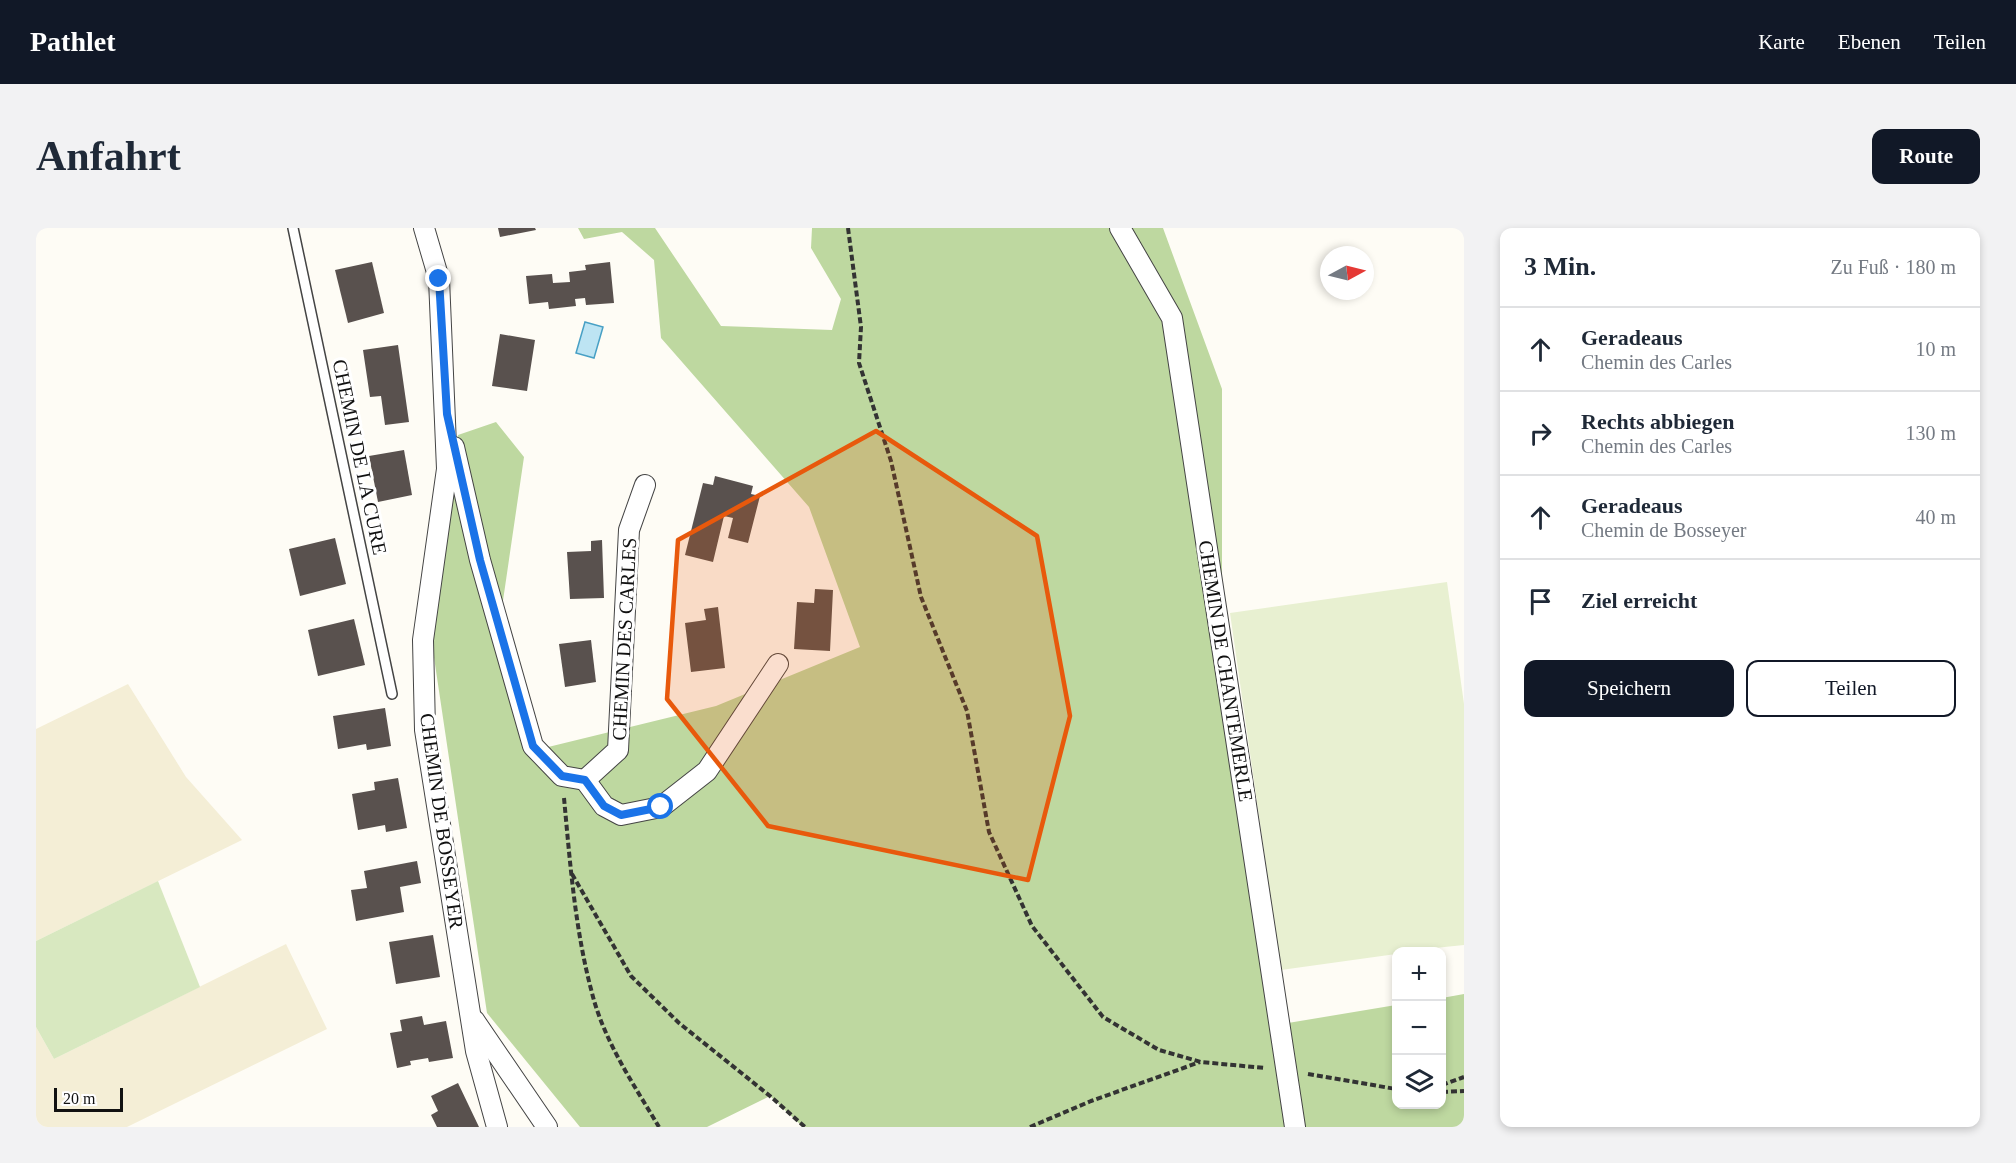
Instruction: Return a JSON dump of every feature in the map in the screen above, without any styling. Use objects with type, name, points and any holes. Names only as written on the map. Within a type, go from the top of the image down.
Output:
[{"type":"street","name":"CHEMIN DE BOSSEYER","points":[[424,228],[439,279],[447,414],[447,469],[423,640],[425,730],[476,1051],[497,1127]]},
{"type":"street","name":"CHEMIN DE CHANTEMERLE","points":[[1120,228],[1172,318],[1295,1127]]},
{"type":"street","points":[[447,414],[480,560],[533,746],[562,776],[585,780],[604,806],[621,815],[661,807],[707,771],[778,664]]},
{"type":"street","name":"CHEMIN DES CARLES","points":[[585,780],[618,750],[629,530],[645,485]]},
{"type":"street","points":[[471,1015],[547,1127]]},
{"type":"lane","name":"CHEMIN DE LA CURE","points":[[292,228],[392,694]]},
{"type":"path","points":[[848,228],[861,327],[859,363],[891,461],[921,597],[968,711],[989,832],[1032,926],[1103,1017],[1160,1050],[1201,1062],[1286,1070],[1392,1088]]},
{"type":"path","points":[[562,776],[570,870],[592,994],[619,1059],[659,1127]]},
{"type":"path","points":[[570,870],[631,976],[679,1023],[805,1127]]},
{"type":"path","points":[[1030,1127],[1201,1062]]},
{"type":"path","points":[[1446,1084],[1464,1077]]},
{"type":"path","points":[[1446,1092],[1464,1091]]},
{"type":"highlighted area","points":[[876,431],[1037,536],[1070,716],[1028,880],[768,826],[667,699],[678,540]]},
{"type":"shaded area","points":[[128,684],[186,777],[242,840],[36,941],[36,729]]},
{"type":"shaded area","points":[[286,944],[327,1029],[127,1127],[36,1127],[36,1027],[54,1059]]},
{"type":"green space","points":[[578,228],[655,228],[721,326],[832,330],[841,299],[811,248],[812,228],[1163,228],[1222,389],[1222,613],[1282,1024],[1392,1006],[1392,1109],[1446,1109],[1446,997],[1464,994],[1464,1127],[803,1127],[770,1096],[707,1127],[580,1127],[487,1013],[432,644],[458,435],[496,422],[524,457],[500,621],[540,749],[716,706],[860,647],[809,507],[661,338],[654,260],[622,232],[584,239]]},
{"type":"green space","points":[[1447,582],[1464,704],[1464,945],[1392,947],[1392,955],[1281,970],[1230,613]]},
{"type":"green space","points":[[158,881],[200,987],[54,1059],[36,1027],[36,941]]},
{"type":"water","points":[[585,322],[603,327],[594,358],[576,353]]},
{"type":"building","points":[[498,228],[535,228],[536,230],[500,237]]},
{"type":"building","points":[[372,262],[384,313],[348,323],[335,270]]},
{"type":"building","points":[[610,262],[614,303],[586,305],[585,298],[575,299],[576,306],[549,309],[548,302],[529,304],[526,276],[552,274],[553,283],[570,282],[569,272],[586,270],[585,265]]},
{"type":"building","points":[[500,334],[535,340],[527,391],[492,386]]},
{"type":"building","points":[[398,345],[409,422],[385,425],[381,396],[370,397],[363,350]]},
{"type":"building","points":[[404,450],[412,495],[378,502],[369,456]]},
{"type":"building","points":[[715,476],[753,486],[751,494],[760,496],[748,543],[728,538],[733,518],[724,516],[713,562],[685,555],[703,483],[713,485]]},
{"type":"building","points":[[335,538],[346,584],[300,596],[289,549]]},
{"type":"building","points":[[602,540],[604,598],[570,599],[567,552],[591,551],[591,541]]},
{"type":"building","points":[[815,589],[833,590],[830,651],[794,649],[797,602],[814,603]]},
{"type":"building","points":[[718,607],[725,668],[691,672],[685,623],[706,620],[704,609]]},
{"type":"building","points":[[354,619],[365,665],[318,676],[308,630]]},
{"type":"building","points":[[591,640],[596,682],[565,687],[559,644]]},
{"type":"building","points":[[385,708],[391,746],[367,750],[366,744],[338,749],[333,716]]},
{"type":"building","points":[[398,778],[407,828],[386,832],[385,825],[358,830],[352,794],[375,790],[374,782]]},
{"type":"building","points":[[417,861],[421,883],[400,887],[404,912],[356,921],[351,890],[367,888],[364,871]]},
{"type":"building","points":[[433,935],[440,977],[396,984],[389,942]]},
{"type":"building","points":[[422,1016],[424,1025],[446,1021],[453,1058],[429,1062],[428,1058],[410,1061],[411,1065],[397,1068],[390,1033],[402,1031],[400,1020]]},
{"type":"building","points":[[458,1083],[479,1127],[437,1127],[431,1115],[438,1111],[431,1096]]},
{"type":"route","points":[[439,279],[447,414],[480,560],[533,746],[562,776],[585,780],[604,806],[621,815],[661,807]]}]
